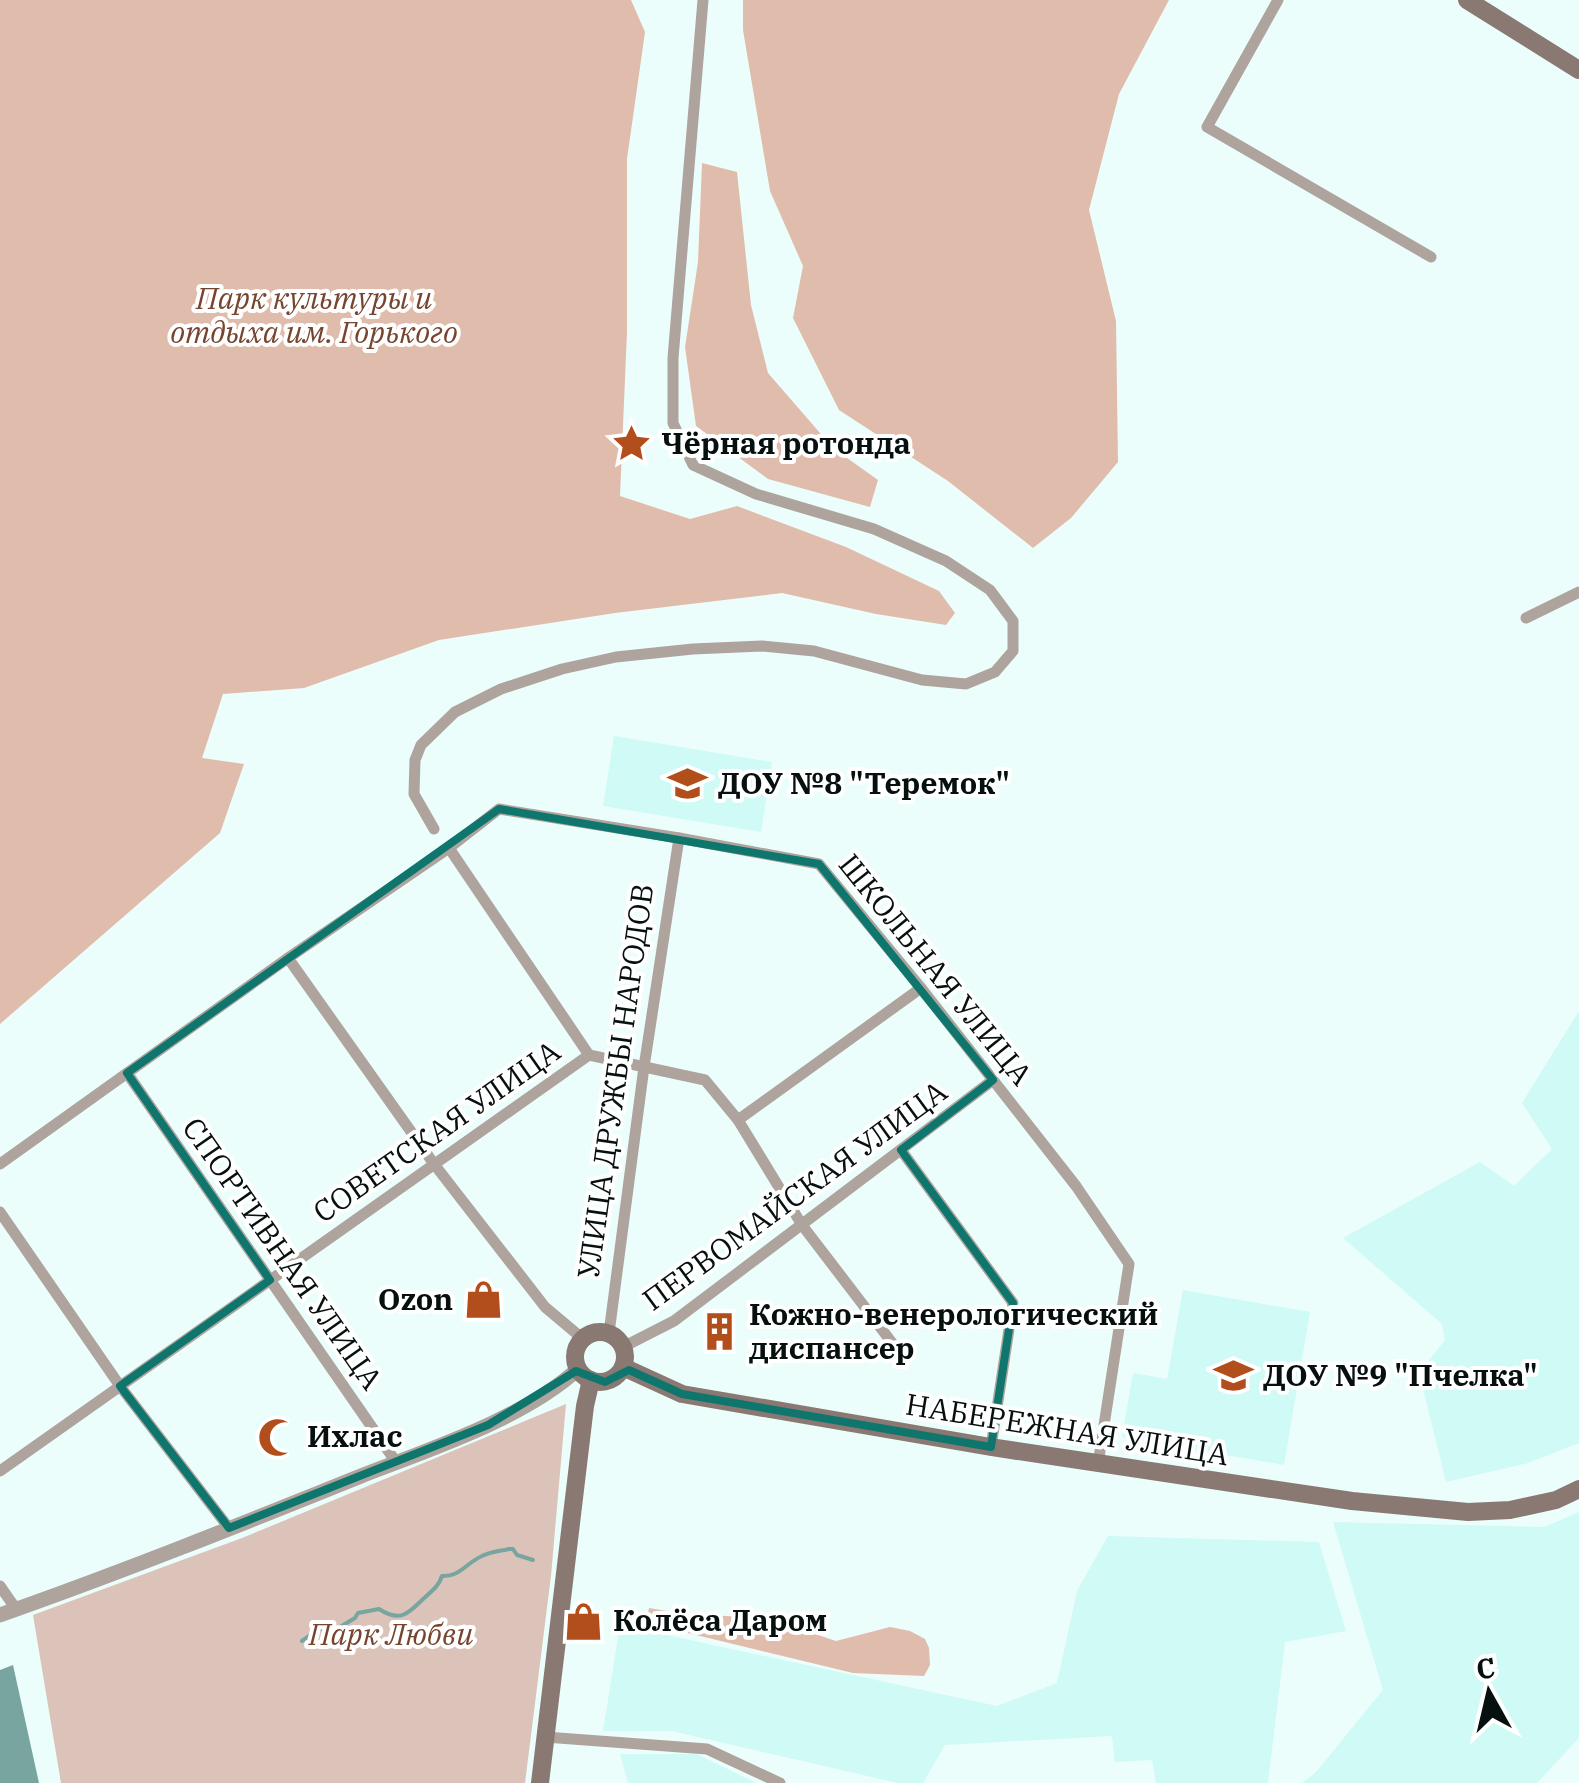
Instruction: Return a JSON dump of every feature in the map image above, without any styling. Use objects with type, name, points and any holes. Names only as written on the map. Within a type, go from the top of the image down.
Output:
[{"type":"main road","points":[[1466,0],[1579,70]]},
{"type":"main road","points":[[540,1783],[585,1406],[584,1375],[575,1352],[583,1338],[598,1332],[618,1338],[626,1358],[617,1376],[605,1382],[584,1375]]},
{"type":"main road","name":"НАБЕРЕЖНАЯ УЛИЦА","points":[[624,1368],[682,1394],[991,1447],[1352,1501],[1468,1512],[1510,1510],[1556,1500],[1579,1489]]},
{"type":"street","points":[[434,828],[414,794],[414,760],[421,746],[455,712],[501,689],[562,668],[693,649],[762,646],[814,651],[922,680],[966,684],[995,672],[1013,651],[1013,621],[990,590],[946,561],[874,530],[756,494],[693,465],[686,451],[674,423],[673,358],[703,0]]},
{"type":"street","points":[[1278,0],[1207,127],[1431,256]]},
{"type":"street","points":[[1526,618],[1579,592]]},
{"type":"street","name":"ШКОЛЬНАЯ УЛИЦА","points":[[0,1164],[499,809],[819,864],[1076,1186],[1129,1264],[1098,1464]]},
{"type":"street","name":"УЛИЦА ДРУЖБЫ НАРОДОВ","points":[[608,1333],[679,838]]},
{"type":"street","points":[[449,848],[589,1055]]},
{"type":"street","points":[[288,958],[434,1164],[545,1308],[583,1338]]},
{"type":"street","points":[[738,1120],[921,988]]},
{"type":"street","name":"СОВЕТСКАЯ УЛИЦА","points":[[0,1470],[589,1055],[705,1080],[738,1120],[802,1226],[893,1344]]},
{"type":"street","name":"СПОРТИВНАЯ УЛИЦА","points":[[127,1073],[396,1462]]},
{"type":"street","name":"ПЕРВОМАЙСКАЯ УЛИЦА","points":[[624,1347],[674,1320],[993,1080]]},
{"type":"street","points":[[901,1150],[1013,1303],[991,1447]]},
{"type":"street","points":[[0,1212],[120,1386],[229,1528]]},
{"type":"street","points":[[0,1586],[8,1612],[97,1580],[488,1424],[584,1375]]},
{"type":"street","points":[[546,1736],[706,1749],[780,1783]]},
{"type":"highlighted area","points":[[499,809],[819,864],[993,1080],[901,1150],[1013,1303],[991,1447],[682,1394],[629,1370],[605,1382],[576,1371],[488,1425],[229,1528],[120,1386],[270,1280],[127,1073]]},
{"type":"shaded area","name":"ДОУ №8 \"Теремок\"","points":[[614,736],[772,762],[761,832],[603,806]]},
{"type":"shaded area","points":[[1579,1011],[1579,1443],[1528,1463],[1446,1482],[1419,1373],[1445,1340],[1442,1324],[1343,1238],[1480,1162],[1514,1186],[1552,1149],[1522,1103]]},
{"type":"shaded area","name":"ДОУ №9 \"Пчелка\"","points":[[1183,1290],[1310,1312],[1284,1465],[1122,1437],[1133,1373],[1167,1379]]},
{"type":"shaded area","points":[[1579,1512],[1579,1738],[1537,1783],[1302,1783],[1316,1772],[1383,1690],[1333,1522],[1544,1527]]},
{"type":"shaded area","points":[[1108,1536],[1319,1542],[1346,1631],[1285,1642],[1268,1783],[1156,1783],[1152,1760],[1115,1762],[1112,1736],[945,1745],[923,1783],[898,1783],[672,1731],[603,1731],[620,1625],[997,1706],[1057,1683],[1077,1591]]},
{"type":"shaded area","points":[[13,1665],[39,1783],[0,1783],[0,1670]]},
{"type":"shaded area","points":[[620,1754],[697,1754],[756,1783],[628,1783]]},
{"type":"green space","name":"Парк культуры и отдыха им. Горького","points":[[0,0],[631,0],[645,32],[627,159],[627,332],[620,496],[690,519],[737,506],[846,547],[939,591],[955,613],[946,625],[782,593],[439,640],[304,688],[223,694],[202,758],[244,764],[220,833],[0,1024]]},
{"type":"green space","points":[[743,0],[1169,0],[1119,94],[1089,210],[1116,321],[1118,462],[1071,518],[1033,548],[948,481],[839,410],[793,318],[803,266],[770,191],[743,30]]},
{"type":"green space","points":[[702,163],[737,172],[751,305],[768,373],[833,448],[878,480],[870,507],[768,479],[696,426],[685,347],[698,262]]},
{"type":"green space","name":"Парк Любви","points":[[566,1404],[551,1576],[525,1783],[61,1783],[33,1615],[242,1538]]},
{"type":"green space","points":[[649,1608],[746,1617],[836,1641],[890,1627],[910,1631],[925,1639],[930,1665],[924,1676],[853,1673],[663,1627],[647,1618]]},
{"type":"waterway","points":[[302,1641],[319,1629],[340,1627],[358,1613],[379,1609],[397,1616],[407,1613],[433,1590],[442,1576],[458,1572],[488,1553],[513,1549],[517,1555],[533,1560]]},
{"type":"place","name":"Чёрная ротонда","points":[[631,444]]},
{"type":"place","name":"ДОУ №8 \"Теремок\"","points":[[688,784]]},
{"type":"place","name":"Ozon","points":[[483,1300]]},
{"type":"place","name":"Кожно-венерологический диспансер","points":[[719,1332]]},
{"type":"place","name":"ДОУ №9 \"Пчелка\"","points":[[1233,1376]]},
{"type":"place","name":"Ихлас","points":[[277,1437]]},
{"type":"place","name":"Колёса Даром","points":[[583,1621]]}]
